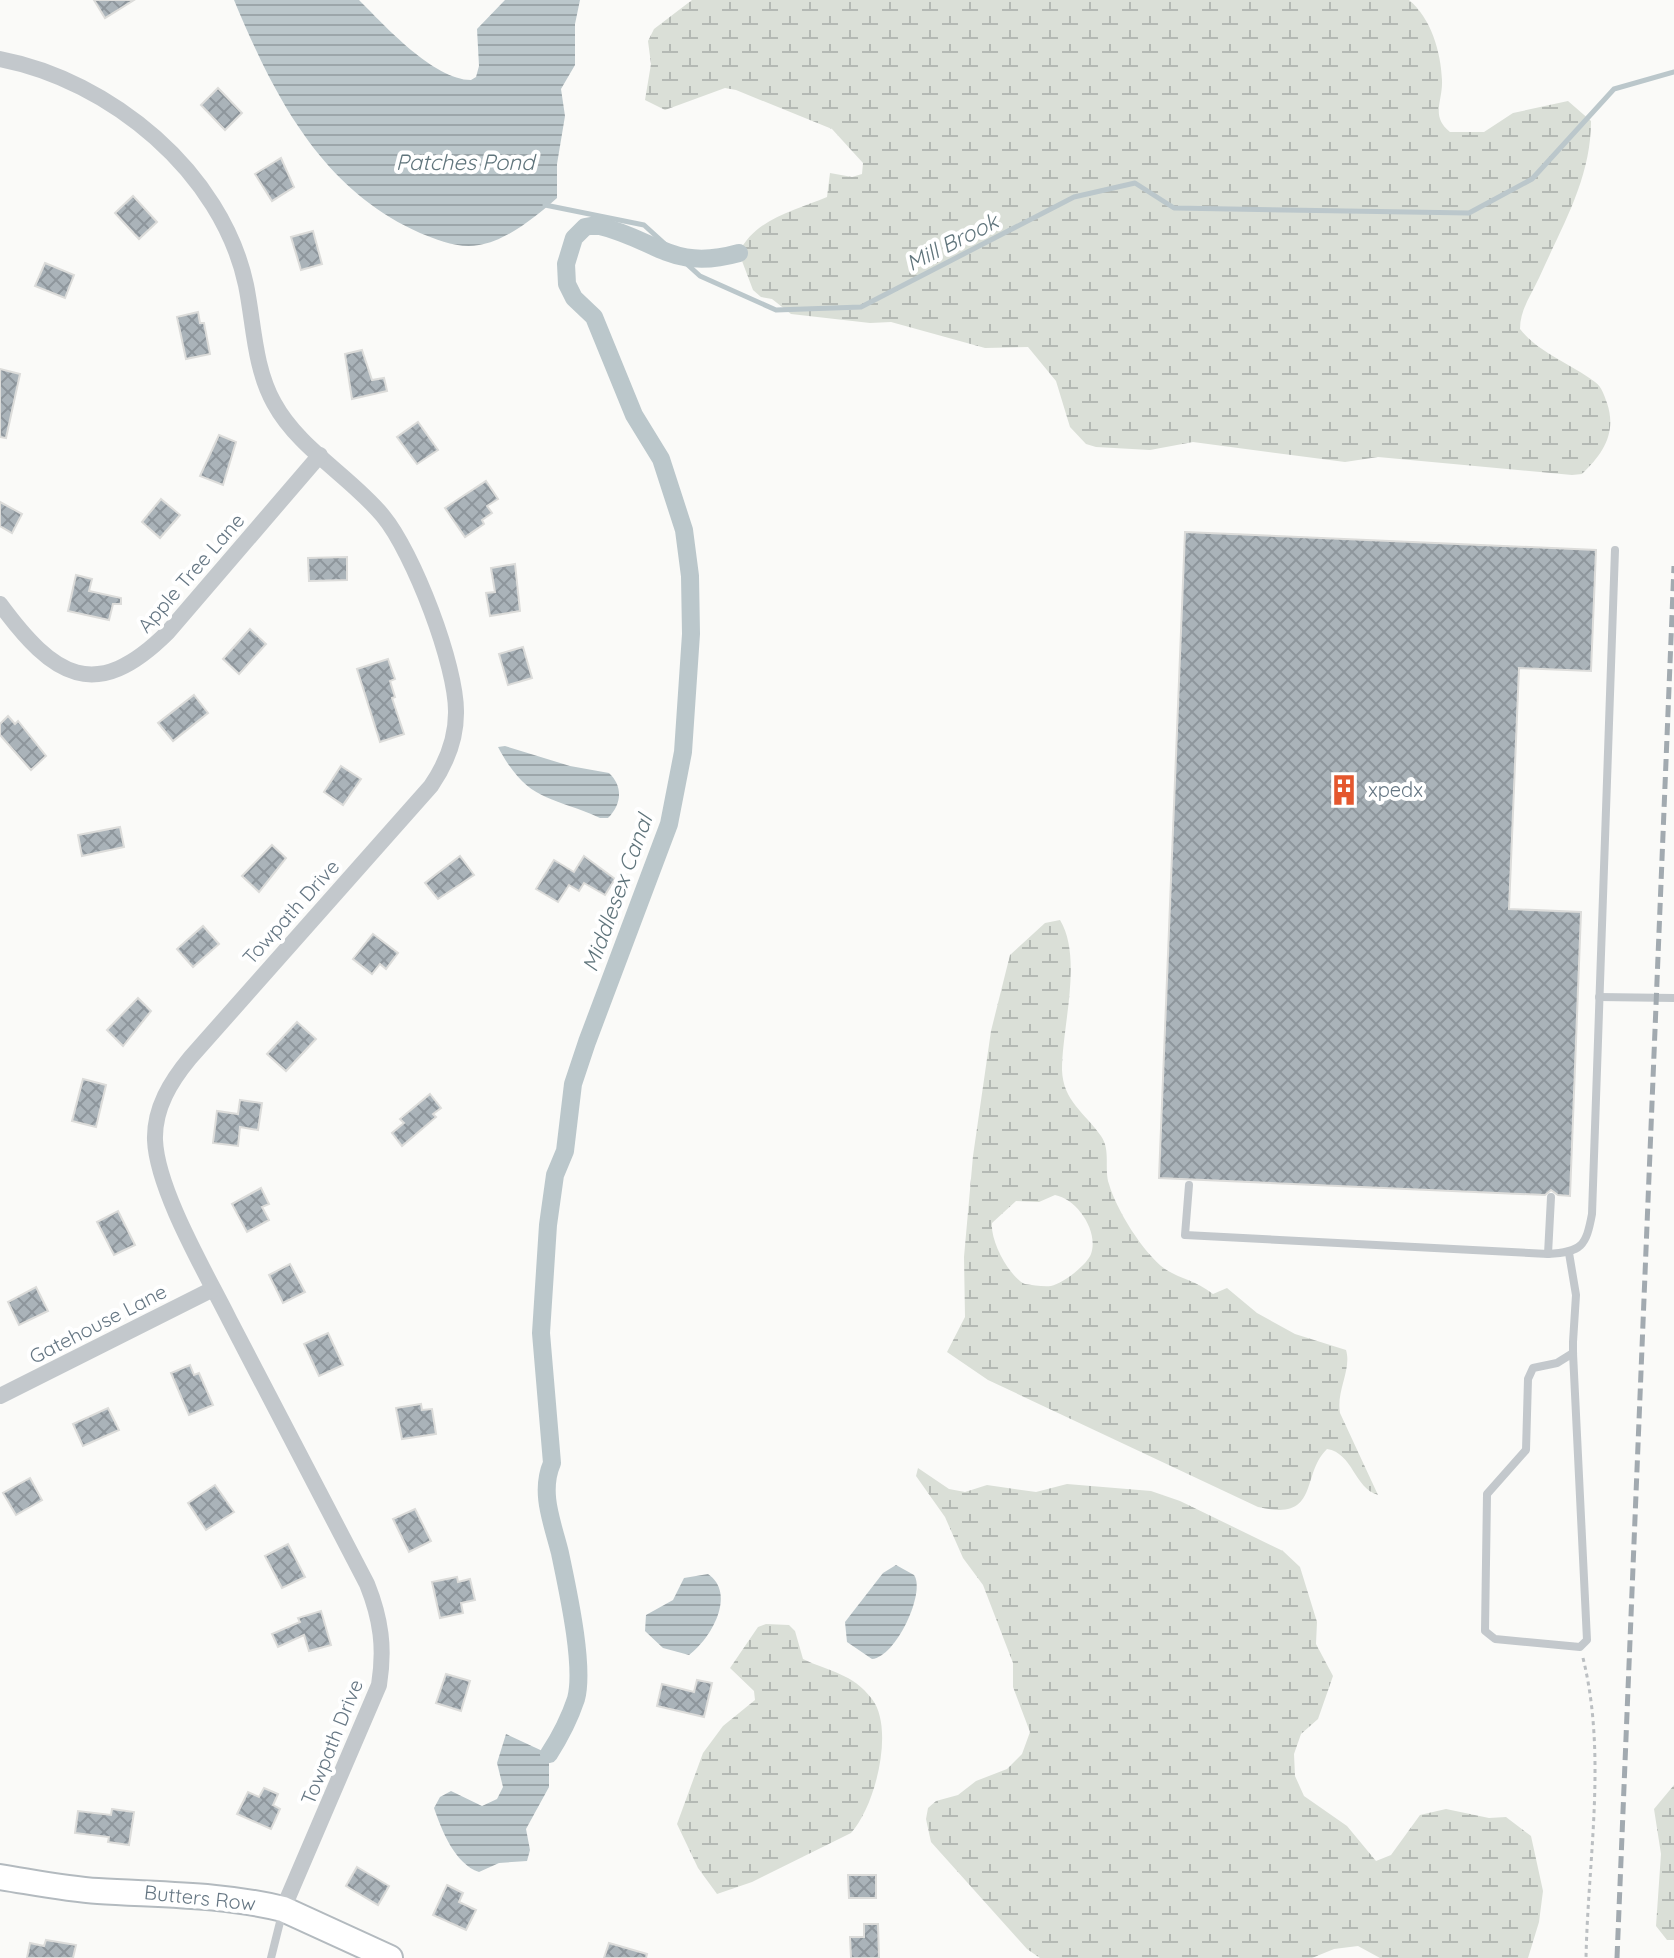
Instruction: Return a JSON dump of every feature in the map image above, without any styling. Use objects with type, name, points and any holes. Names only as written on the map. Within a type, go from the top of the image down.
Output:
[{"type":"street","name":"Towpath Drive","points":[[0,59],[51,74],[88,91],[129,116],[172,155],[215,208],[238,257],[256,350],[273,401],[295,431],[363,494],[402,545],[421,587],[453,680],[455,724],[447,757],[431,786],[190,1058],[162,1103],[156,1129],[159,1164],[213,1289],[367,1584],[383,1639],[379,1685],[283,1909]]},
{"type":"street","name":"Apple Tree Lane","points":[[0,604],[30,644],[56,665],[88,675],[126,665],[141,658],[168,632],[320,455]]},
{"type":"street","name":"Gatehouse Lane","points":[[0,1396],[213,1289]]},
{"type":"street","name":"Butters Row","points":[[0,1877],[98,1891],[208,1895],[283,1909],[390,1958]]},
{"type":"lane","points":[[1189,1185],[1185,1235],[1548,1254],[1569,1253],[1585,1241],[1592,1214],[1615,550]]},
{"type":"lane","points":[[1599,997],[1674,998]]},
{"type":"lane","points":[[1548,1254],[1551,1197]]},
{"type":"lane","points":[[1569,1253],[1576,1295],[1573,1353],[1587,1640],[1580,1647],[1495,1639],[1485,1631],[1487,1494],[1526,1450],[1528,1379],[1533,1368],[1557,1363],[1573,1353]]},
{"type":"lane","points":[[271,1958],[283,1909]]},
{"type":"path","points":[[1580,1647],[1592,1723],[1595,1798],[1586,1958]]},
{"type":"green space","points":[[692,0],[1409,0],[1429,26],[1437,47],[1442,80],[1439,114],[1450,132],[1484,132],[1513,113],[1568,101],[1591,121],[1590,142],[1581,182],[1524,309],[1520,329],[1536,345],[1599,386],[1610,414],[1609,433],[1602,451],[1582,474],[1572,475],[1378,457],[1345,462],[1193,442],[1150,450],[1096,447],[1086,444],[1070,427],[1056,381],[1028,347],[985,348],[891,322],[870,323],[791,314],[772,299],[761,297],[753,290],[739,253],[746,241],[765,224],[827,197],[830,173],[852,177],[862,174],[863,163],[832,129],[736,90],[725,88],[665,110],[645,100],[651,64],[648,41],[654,29]]},
{"type":"green space","points":[[1060,920],[1070,953],[1063,1081],[1076,1106],[1104,1141],[1109,1184],[1124,1218],[1139,1242],[1165,1269],[1213,1294],[1227,1288],[1257,1313],[1295,1334],[1346,1350],[1347,1365],[1340,1413],[1378,1495],[1364,1485],[1343,1457],[1327,1449],[1300,1502],[1292,1508],[1278,1510],[1258,1507],[988,1380],[947,1352],[965,1317],[964,1257],[973,1156],[991,1031],[1010,955],[1045,923]],"holes":[[[1055,1195],[1078,1209],[1089,1226],[1093,1245],[1091,1254],[1079,1268],[1056,1285],[1025,1284],[1013,1274],[1002,1257],[994,1239],[992,1223],[1016,1201],[1039,1202]]]},
{"type":"green space","points":[[918,1468],[949,1489],[965,1492],[987,1485],[1036,1492],[1067,1484],[1151,1491],[1180,1501],[1283,1551],[1300,1567],[1317,1622],[1316,1644],[1333,1676],[1318,1719],[1301,1734],[1294,1754],[1295,1776],[1304,1796],[1347,1826],[1376,1861],[1391,1855],[1420,1815],[1446,1809],[1489,1818],[1506,1817],[1531,1836],[1543,1891],[1539,1922],[1528,1958],[1380,1958],[1358,1946],[1334,1949],[1312,1958],[1040,1958],[1027,1949],[931,1842],[926,1819],[928,1808],[936,1801],[958,1795],[976,1781],[1007,1769],[1022,1754],[1030,1732],[1013,1687],[1013,1663],[983,1585],[963,1558],[945,1517],[916,1476]]},
{"type":"green space","points":[[766,1624],[789,1625],[795,1631],[803,1659],[848,1678],[872,1699],[879,1712],[882,1729],[879,1768],[868,1805],[851,1833],[752,1882],[717,1894],[698,1868],[677,1824],[703,1753],[723,1726],[755,1700],[754,1691],[730,1668],[758,1627]]},
{"type":"green space","points":[[1674,1785],[1674,1940],[1667,1940],[1656,1926],[1661,1854],[1654,1809]]},
{"type":"water","name":"Patches Pond","points":[[234,0],[359,0],[426,61],[457,78],[471,80],[476,77],[479,66],[477,29],[505,0],[580,0],[575,24],[575,65],[561,89],[565,116],[557,164],[557,198],[510,233],[489,243],[471,246],[456,245],[420,233],[385,214],[355,192],[305,136],[266,71]]},
{"type":"water","points":[[505,746],[570,766],[609,773],[619,790],[616,807],[608,818],[600,818],[541,795],[519,778],[509,765],[498,747]]},
{"type":"water","points":[[896,1565],[914,1575],[916,1595],[899,1636],[881,1656],[872,1659],[847,1642],[845,1622],[883,1573]]},
{"type":"water","points":[[708,1574],[716,1583],[721,1604],[712,1628],[689,1655],[663,1648],[645,1631],[646,1615],[673,1600],[684,1578]]},
{"type":"water","points":[[506,1734],[549,1754],[549,1787],[526,1829],[530,1850],[527,1861],[499,1863],[479,1872],[456,1854],[434,1808],[440,1797],[451,1791],[482,1806],[497,1799],[503,1787],[497,1763]]},
{"type":"building","points":[[94,0],[134,0],[105,18]]},
{"type":"building","points":[[218,88],[242,113],[225,130],[201,105]]},
{"type":"building","points":[[281,158],[294,187],[272,201],[255,174]]},
{"type":"building","points":[[133,196],[157,222],[139,239],[115,213]]},
{"type":"building","points":[[313,231],[322,264],[301,270],[291,237]]},
{"type":"building","points":[[45,263],[74,275],[65,298],[35,286]]},
{"type":"building","points":[[198,312],[200,323],[204,323],[210,354],[186,359],[177,317]]},
{"type":"building","points":[[362,350],[372,380],[384,378],[387,391],[352,399],[345,354]]},
{"type":"building","points":[[0,369],[20,374],[6,438],[0,437]]},
{"type":"building","points":[[418,422],[438,450],[417,464],[397,437]]},
{"type":"building","points":[[219,435],[236,442],[223,485],[200,476]]},
{"type":"building","points":[[486,481],[498,499],[487,506],[492,513],[482,520],[484,524],[465,537],[445,508]]},
{"type":"building","points":[[161,499],[180,515],[160,538],[142,522]]},
{"type":"building","points":[[0,502],[22,514],[12,533],[0,526]]},
{"type":"building","name":"xpedx","points":[[1185,532],[1596,550],[1591,671],[1519,668],[1509,909],[1581,912],[1570,1196],[1558,1195],[1551,1190],[1545,1195],[1159,1178]]},
{"type":"building","points":[[347,557],[347,580],[309,581],[308,558]]},
{"type":"building","points":[[515,564],[520,611],[490,616],[486,593],[495,592],[491,568]]},
{"type":"building","points":[[76,575],[92,579],[89,591],[121,598],[121,604],[113,604],[109,620],[68,611]]},
{"type":"building","points":[[250,629],[266,644],[239,674],[223,659]]},
{"type":"building","points":[[523,647],[532,678],[508,685],[499,654]]},
{"type":"building","points":[[388,659],[395,679],[390,681],[395,697],[392,698],[404,734],[380,742],[357,669]]},
{"type":"building","points":[[194,695],[208,713],[173,741],[158,723]]},
{"type":"building","points":[[8,716],[15,724],[18,721],[46,756],[31,770],[0,735],[0,724]]},
{"type":"building","points":[[341,766],[361,779],[343,805],[324,792]]},
{"type":"building","points":[[120,827],[124,847],[82,856],[78,835]]},
{"type":"building","points":[[272,845],[286,858],[259,892],[242,876]]},
{"type":"building","points":[[460,856],[474,875],[438,899],[425,883]]},
{"type":"building","points":[[584,856],[615,879],[605,895],[584,883],[579,891],[569,885],[558,902],[536,889],[554,860],[574,872]]},
{"type":"building","points":[[203,926],[219,944],[193,967],[177,949]]},
{"type":"building","points":[[373,934],[398,953],[386,969],[380,964],[372,974],[353,959]]},
{"type":"building","points":[[138,998],[151,1011],[123,1046],[107,1030]]},
{"type":"building","points":[[297,1022],[316,1039],[286,1071],[267,1054]]},
{"type":"building","points":[[83,1079],[106,1085],[96,1127],[72,1121]]},
{"type":"building","points":[[430,1094],[441,1108],[433,1114],[436,1117],[402,1146],[392,1133],[404,1123],[400,1119]]},
{"type":"building","points":[[240,1100],[262,1103],[258,1130],[240,1127],[238,1146],[213,1143],[217,1111],[238,1114]]},
{"type":"building","points":[[261,1188],[269,1204],[262,1207],[269,1220],[247,1232],[232,1204]]},
{"type":"building","points":[[118,1211],[135,1245],[114,1255],[97,1222]]},
{"type":"building","points":[[290,1264],[305,1292],[283,1303],[269,1275]]},
{"type":"building","points":[[36,1287],[48,1311],[19,1325],[8,1302]]},
{"type":"building","points":[[328,1333],[343,1365],[319,1376],[304,1344]]},
{"type":"building","points":[[190,1365],[194,1375],[199,1373],[213,1405],[189,1415],[171,1373]]},
{"type":"building","points":[[421,1404],[422,1410],[432,1409],[436,1434],[402,1439],[396,1408]]},
{"type":"building","points":[[108,1408],[119,1430],[83,1446],[73,1424]]},
{"type":"building","points":[[30,1478],[42,1500],[16,1515],[3,1493]]},
{"type":"building","points":[[215,1485],[234,1512],[206,1530],[188,1503]]},
{"type":"building","points":[[415,1509],[431,1541],[409,1552],[393,1519]]},
{"type":"building","points":[[288,1544],[305,1577],[282,1588],[265,1556]]},
{"type":"building","points":[[457,1577],[458,1582],[470,1579],[475,1600],[461,1603],[463,1613],[440,1618],[432,1582]]},
{"type":"building","points":[[321,1611],[331,1645],[309,1651],[304,1635],[278,1647],[272,1634],[300,1622],[298,1618]]},
{"type":"building","points":[[446,1674],[470,1681],[461,1711],[436,1703]]},
{"type":"building","points":[[697,1680],[712,1683],[704,1717],[657,1706],[662,1684],[694,1692]]},
{"type":"building","points":[[264,1788],[278,1794],[273,1805],[280,1809],[271,1829],[237,1814],[248,1792],[259,1797]]},
{"type":"building","points":[[112,1809],[134,1812],[129,1845],[108,1842],[109,1837],[75,1833],[78,1811],[111,1815]]},
{"type":"building","points":[[357,1867],[389,1886],[378,1905],[346,1886]]},
{"type":"building","points":[[848,1875],[876,1875],[876,1898],[849,1898]]},
{"type":"building","points":[[447,1885],[463,1893],[459,1902],[476,1910],[466,1930],[433,1915]]},
{"type":"building","points":[[864,1924],[878,1924],[879,1958],[851,1958],[850,1937],[864,1937]]},
{"type":"building","points":[[46,1940],[76,1945],[73,1958],[27,1958],[30,1943],[44,1946]]},
{"type":"building","points":[[609,1943],[647,1954],[646,1958],[604,1958]]},
{"type":"waterway","name":"Mill Brook","points":[[545,205],[644,225],[700,276],[776,310],[861,307],[1074,197],[1135,183],[1174,208],[1469,213],[1532,179],[1614,89],[1674,72]]},
{"type":"waterway","name":"Middlesex Canal","points":[[549,1754],[576,1699],[578,1667],[571,1605],[547,1497],[552,1463],[541,1333],[548,1225],[555,1175],[565,1151],[573,1084],[669,824],[683,752],[691,634],[690,576],[684,530],[661,459],[634,415],[594,317],[574,298],[567,284],[566,264],[574,238],[585,227],[596,225],[680,256],[697,259],[739,253]]},
{"type":"railway","points":[[1617,1958],[1674,566]]},
{"type":"place","name":"xpedx","points":[[1344,790]]}]
